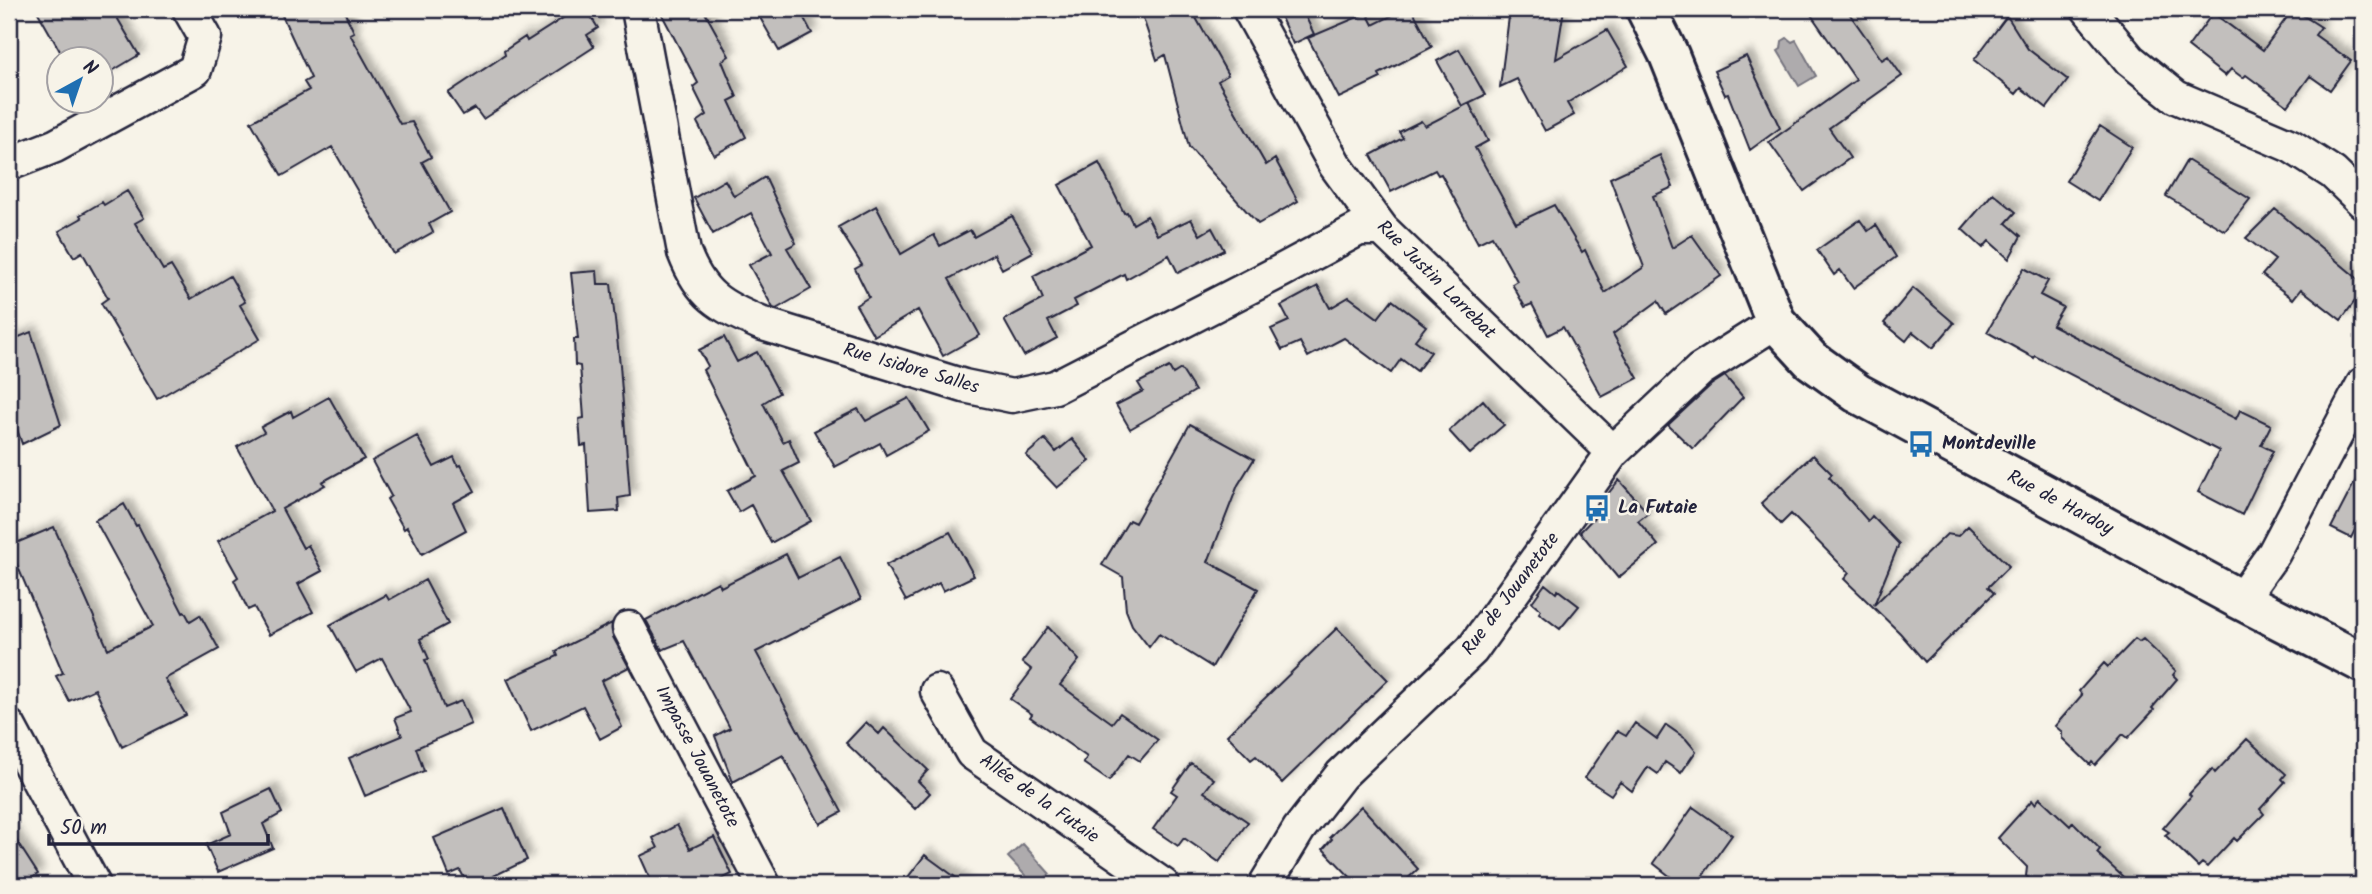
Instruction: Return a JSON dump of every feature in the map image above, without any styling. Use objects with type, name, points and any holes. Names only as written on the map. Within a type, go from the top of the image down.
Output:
[{"type":"street","points":[[9,164],[55,146],[195,70],[205,37],[189,9]]},
{"type":"street","name":"Rue Isidore Salles","points":[[638,9],[684,252],[690,269],[704,291],[729,309],[760,323],[964,386],[1012,396],[1055,387],[1359,229],[1382,229]]},
{"type":"street","name":"Rue Justin Larrebat","points":[[1249,9],[1335,165],[1382,229],[1613,453]]},
{"type":"street","name":"Rue de Hardoy","points":[[1646,9],[1669,55],[1776,322],[1811,360],[1857,393],[2363,663]]},
{"type":"street","points":[[2088,9],[2130,60],[2176,97],[2291,146],[2333,173],[2363,202]]},
{"type":"street","name":"Rue de Jouanetote","points":[[1265,885],[1299,829],[1341,775],[1472,650],[1613,453],[1700,370],[1776,322]]},
{"type":"street","points":[[2237,598],[2249,588],[2274,554],[2363,384]]},
{"type":"street","name":"Impasse Jouanetote","points":[[629,628],[764,885]]},
{"type":"street","name":"Allée de la Futaie","points":[[937,691],[972,753],[1163,885]]},
{"type":"street","points":[[9,726],[94,885]]},
{"type":"shaded area","points":[[1787,38],[1792,42],[1796,40],[1816,76],[1799,86],[1778,51],[1782,41]]},
{"type":"shaded area","points":[[1023,844],[1050,874],[1037,885],[1008,857]]},
{"type":"building","points":[[36,9],[112,9],[139,55],[116,69],[116,46],[57,46]]},
{"type":"building","points":[[279,9],[343,9],[354,32],[350,34],[400,124],[412,122],[431,157],[422,162],[450,212],[429,224],[433,232],[394,254],[332,147],[282,176],[251,122],[309,90],[304,82],[311,78]]},
{"type":"building","points":[[577,9],[586,9],[598,28],[587,35],[594,47],[483,119],[475,108],[463,115],[448,93],[505,55],[504,51],[525,37],[527,41]]},
{"type":"building","points":[[659,9],[703,9],[729,56],[722,61],[737,97],[729,101],[746,137],[714,155],[697,122],[707,115],[693,87],[698,83]]},
{"type":"building","points":[[755,9],[799,9],[812,33],[779,51]]},
{"type":"building","points":[[1140,9],[1191,9],[1228,75],[1218,81],[1266,165],[1275,159],[1298,201],[1258,224],[1189,147],[1165,55],[1157,60]]},
{"type":"building","points":[[1277,9],[1302,9],[1314,34],[1293,44]]},
{"type":"building","points":[[1405,9],[1412,9],[1432,47],[1379,74],[1381,78],[1339,98],[1308,38],[1367,13],[1373,25]]},
{"type":"building","points":[[1510,9],[1564,9],[1556,59],[1607,30],[1628,66],[1567,103],[1574,115],[1545,131],[1517,79],[1500,87]]},
{"type":"building","points":[[1807,9],[1846,9],[1882,60],[1888,56],[1902,76],[1829,128],[1850,158],[1804,191],[1769,142],[1856,80]]},
{"type":"building","points":[[2293,9],[2321,27],[2315,35],[2351,61],[2330,90],[2310,76],[2288,106],[2246,75],[2243,78],[2231,69],[2225,76],[2188,47],[2213,13],[2263,50]]},
{"type":"building","points":[[2007,16],[2028,49],[2068,80],[2047,108],[2021,88],[2016,94],[1974,60]]},
{"type":"building","points":[[1459,49],[1485,95],[1462,106],[1437,61]]},
{"type":"building","points":[[1746,56],[1780,128],[1750,150],[1728,94],[1725,95],[1714,71]]},
{"type":"building","points":[[1469,103],[1488,141],[1475,148],[1516,223],[1554,205],[1582,252],[1585,250],[1605,293],[1644,267],[1610,178],[1660,155],[1673,187],[1653,196],[1672,248],[1692,235],[1721,276],[1666,314],[1658,301],[1613,334],[1638,378],[1602,397],[1563,327],[1548,335],[1532,304],[1525,307],[1512,284],[1517,281],[1492,236],[1478,243],[1441,174],[1438,175],[1435,170],[1391,192],[1371,155],[1403,138],[1399,132],[1421,121],[1425,126]]},
{"type":"building","points":[[2100,126],[2132,147],[2098,201],[2066,181]]},
{"type":"building","points":[[2187,160],[2250,199],[2225,231],[2166,196]]},
{"type":"building","points":[[1099,163],[1124,213],[1127,212],[1133,224],[1147,216],[1157,235],[1191,219],[1200,235],[1212,228],[1224,250],[1178,273],[1169,255],[1126,279],[1124,274],[1074,300],[1077,306],[1048,321],[1057,338],[1024,356],[1004,320],[1043,299],[1033,276],[1091,245],[1059,185]]},
{"type":"building","points":[[765,177],[796,243],[787,248],[811,289],[776,309],[749,265],[772,253],[751,213],[713,234],[694,198],[725,180],[734,196]]},
{"type":"building","points":[[127,191],[144,218],[135,223],[163,270],[171,266],[191,299],[230,276],[245,302],[240,305],[260,339],[157,399],[101,303],[108,298],[82,252],[74,257],[59,231],[102,202],[104,205]]},
{"type":"building","points":[[1993,193],[2016,212],[2006,223],[2021,236],[2009,259],[1989,241],[1983,248],[1962,229]]},
{"type":"building","points":[[876,206],[901,254],[934,235],[940,246],[970,230],[974,237],[1012,216],[1033,252],[1002,269],[994,254],[949,279],[980,335],[943,356],[918,310],[874,336],[856,305],[869,297],[855,269],[862,265],[838,227]]},
{"type":"building","points":[[2275,209],[2363,283],[2363,290],[2341,320],[2301,289],[2293,299],[2262,275],[2275,260],[2246,238]]},
{"type":"building","points":[[1860,220],[1868,231],[1876,225],[1896,257],[1853,288],[1840,270],[1834,275],[1817,250]]},
{"type":"building","points":[[2024,268],[2048,281],[2040,295],[2063,307],[2052,325],[2236,419],[2240,410],[2271,425],[2261,445],[2273,451],[2242,515],[2198,492],[2219,451],[1987,332]]},
{"type":"building","points":[[597,271],[598,284],[611,284],[630,496],[618,498],[619,511],[590,513],[586,445],[581,446],[579,419],[584,418],[580,366],[575,365],[574,339],[578,339],[571,273]]},
{"type":"building","points":[[1318,286],[1330,308],[1349,297],[1378,318],[1392,300],[1426,326],[1415,340],[1431,352],[1417,371],[1401,359],[1391,373],[1344,338],[1308,357],[1300,342],[1282,350],[1271,329],[1289,321],[1281,306]]},
{"type":"building","points":[[1913,288],[1954,323],[1933,348],[1913,332],[1906,341],[1884,323]]},
{"type":"building","points":[[31,332],[61,425],[22,444],[11,411],[15,410],[9,391],[9,369],[18,366],[9,341]]},
{"type":"building","points":[[724,337],[737,362],[757,352],[779,393],[763,403],[783,442],[789,439],[799,463],[783,471],[811,521],[771,543],[751,505],[739,512],[727,491],[756,476],[703,370],[708,366],[699,350]]},
{"type":"building","points":[[1169,367],[1173,374],[1181,369],[1195,391],[1130,429],[1116,405],[1143,391],[1138,383]]},
{"type":"building","points":[[1725,376],[1743,397],[1693,449],[1668,425],[1711,385]]},
{"type":"building","points":[[329,397],[364,459],[322,482],[325,485],[282,509],[303,548],[308,545],[322,571],[298,584],[313,612],[269,635],[254,607],[248,610],[234,580],[238,577],[218,541],[272,511],[237,447],[264,432],[261,427],[291,411],[293,417]]},
{"type":"building","points":[[909,398],[929,431],[886,455],[880,443],[835,467],[814,431],[858,409],[866,421]]},
{"type":"building","points":[[1483,400],[1504,425],[1470,454],[1449,431]]},
{"type":"building","points":[[1190,424],[1254,459],[1238,485],[1208,562],[1258,589],[1212,667],[1159,634],[1149,647],[1132,625],[1126,610],[1123,577],[1102,565],[1129,520],[1135,523]]},
{"type":"building","points":[[417,436],[434,467],[454,457],[475,491],[453,503],[466,530],[422,554],[387,499],[391,496],[372,461]]},
{"type":"building","points":[[1045,439],[1056,452],[1072,439],[1090,461],[1057,488],[1026,455]]},
{"type":"building","points":[[1813,455],[1832,474],[1829,477],[1868,521],[1872,516],[1899,544],[1874,605],[1947,534],[1958,536],[1968,526],[2009,566],[1988,587],[1994,593],[1925,662],[1900,633],[1844,579],[1849,573],[1791,514],[1781,524],[1761,503]]},
{"type":"building","points":[[2363,466],[2363,514],[2351,538],[2331,528]]},
{"type":"building","points":[[1619,480],[1648,513],[1638,521],[1658,545],[1618,578],[1580,532],[1604,507],[1600,504]]},
{"type":"building","points":[[124,504],[136,526],[138,525],[183,613],[185,612],[190,621],[200,615],[219,649],[165,679],[186,715],[122,747],[95,689],[69,701],[56,676],[63,673],[9,546],[54,527],[108,649],[153,626],[95,520]]},
{"type":"building","points":[[950,532],[974,576],[943,591],[939,583],[906,601],[886,565]]},
{"type":"building","points":[[786,554],[798,578],[840,557],[861,599],[756,652],[842,812],[820,824],[783,755],[733,782],[715,736],[730,728],[684,641],[662,650],[646,620],[718,582],[721,587]]},
{"type":"building","points":[[425,580],[448,624],[420,639],[429,659],[425,660],[444,708],[461,701],[471,724],[416,748],[424,771],[365,796],[349,758],[402,736],[395,718],[411,712],[382,658],[356,672],[330,625],[386,595],[389,600]]},
{"type":"building","points":[[1545,584],[1579,606],[1560,629],[1539,613],[1541,610],[1532,602]]},
{"type":"building","points":[[612,623],[613,637],[629,667],[601,681],[622,727],[600,739],[583,706],[531,731],[507,679],[558,656],[556,651]]},
{"type":"building","points":[[1048,627],[1079,660],[1060,685],[1112,723],[1120,713],[1158,740],[1140,761],[1129,754],[1109,781],[1083,763],[1087,757],[1030,717],[1032,714],[1010,699],[1032,670],[1022,662]]},
{"type":"building","points":[[1337,628],[1388,680],[1282,783],[1256,756],[1251,760],[1227,735]]},
{"type":"building","points":[[2135,639],[2139,642],[2143,639],[2176,671],[2173,675],[2177,679],[2152,708],[2154,710],[2128,738],[2123,734],[2095,765],[2092,762],[2090,765],[2062,738],[2062,732],[2055,726],[2082,695],[2079,691],[2104,663],[2108,667]]},
{"type":"building","points":[[866,722],[879,734],[884,728],[928,770],[918,781],[930,793],[915,809],[846,743]]},
{"type":"building","points":[[1635,723],[1657,739],[1666,725],[1686,739],[1696,751],[1681,773],[1665,762],[1658,774],[1648,767],[1632,791],[1620,782],[1611,795],[1585,778],[1617,731],[1626,736]]},
{"type":"building","points":[[2247,739],[2286,774],[2282,779],[2285,782],[2260,809],[2264,814],[2237,841],[2234,838],[2207,867],[2202,863],[2198,867],[2165,835],[2169,832],[2163,828],[2212,769],[2215,773]]},
{"type":"building","points":[[1191,763],[1214,779],[1204,792],[1248,822],[1219,862],[1184,838],[1178,846],[1153,829],[1177,795],[1171,791]]},
{"type":"building","points":[[271,789],[282,813],[263,824],[273,848],[218,872],[206,845],[231,834],[223,812]]},
{"type":"building","points":[[2040,798],[2070,826],[2073,822],[2100,849],[2097,853],[2132,885],[2037,885],[2026,876],[2027,867],[1998,838],[2032,800],[2035,804]]},
{"type":"building","points":[[1361,806],[1418,869],[1401,885],[1358,885],[1323,849],[1332,839],[1330,837]]},
{"type":"building","points":[[1693,807],[1732,835],[1696,885],[1681,885],[1653,863]]},
{"type":"building","points":[[504,808],[527,860],[475,885],[468,885],[460,870],[449,875],[434,838]]},
{"type":"building","points":[[677,825],[690,849],[714,837],[732,874],[710,885],[653,885],[640,856],[658,848],[653,838]]},
{"type":"building","points":[[9,829],[38,874],[21,885],[9,885]]},
{"type":"building","points":[[925,855],[966,885],[902,885]]},
{"type":"place","name":"Montdeville","points":[[1921,444]]},
{"type":"place","name":"La Futaie","points":[[1597,508]]}]
